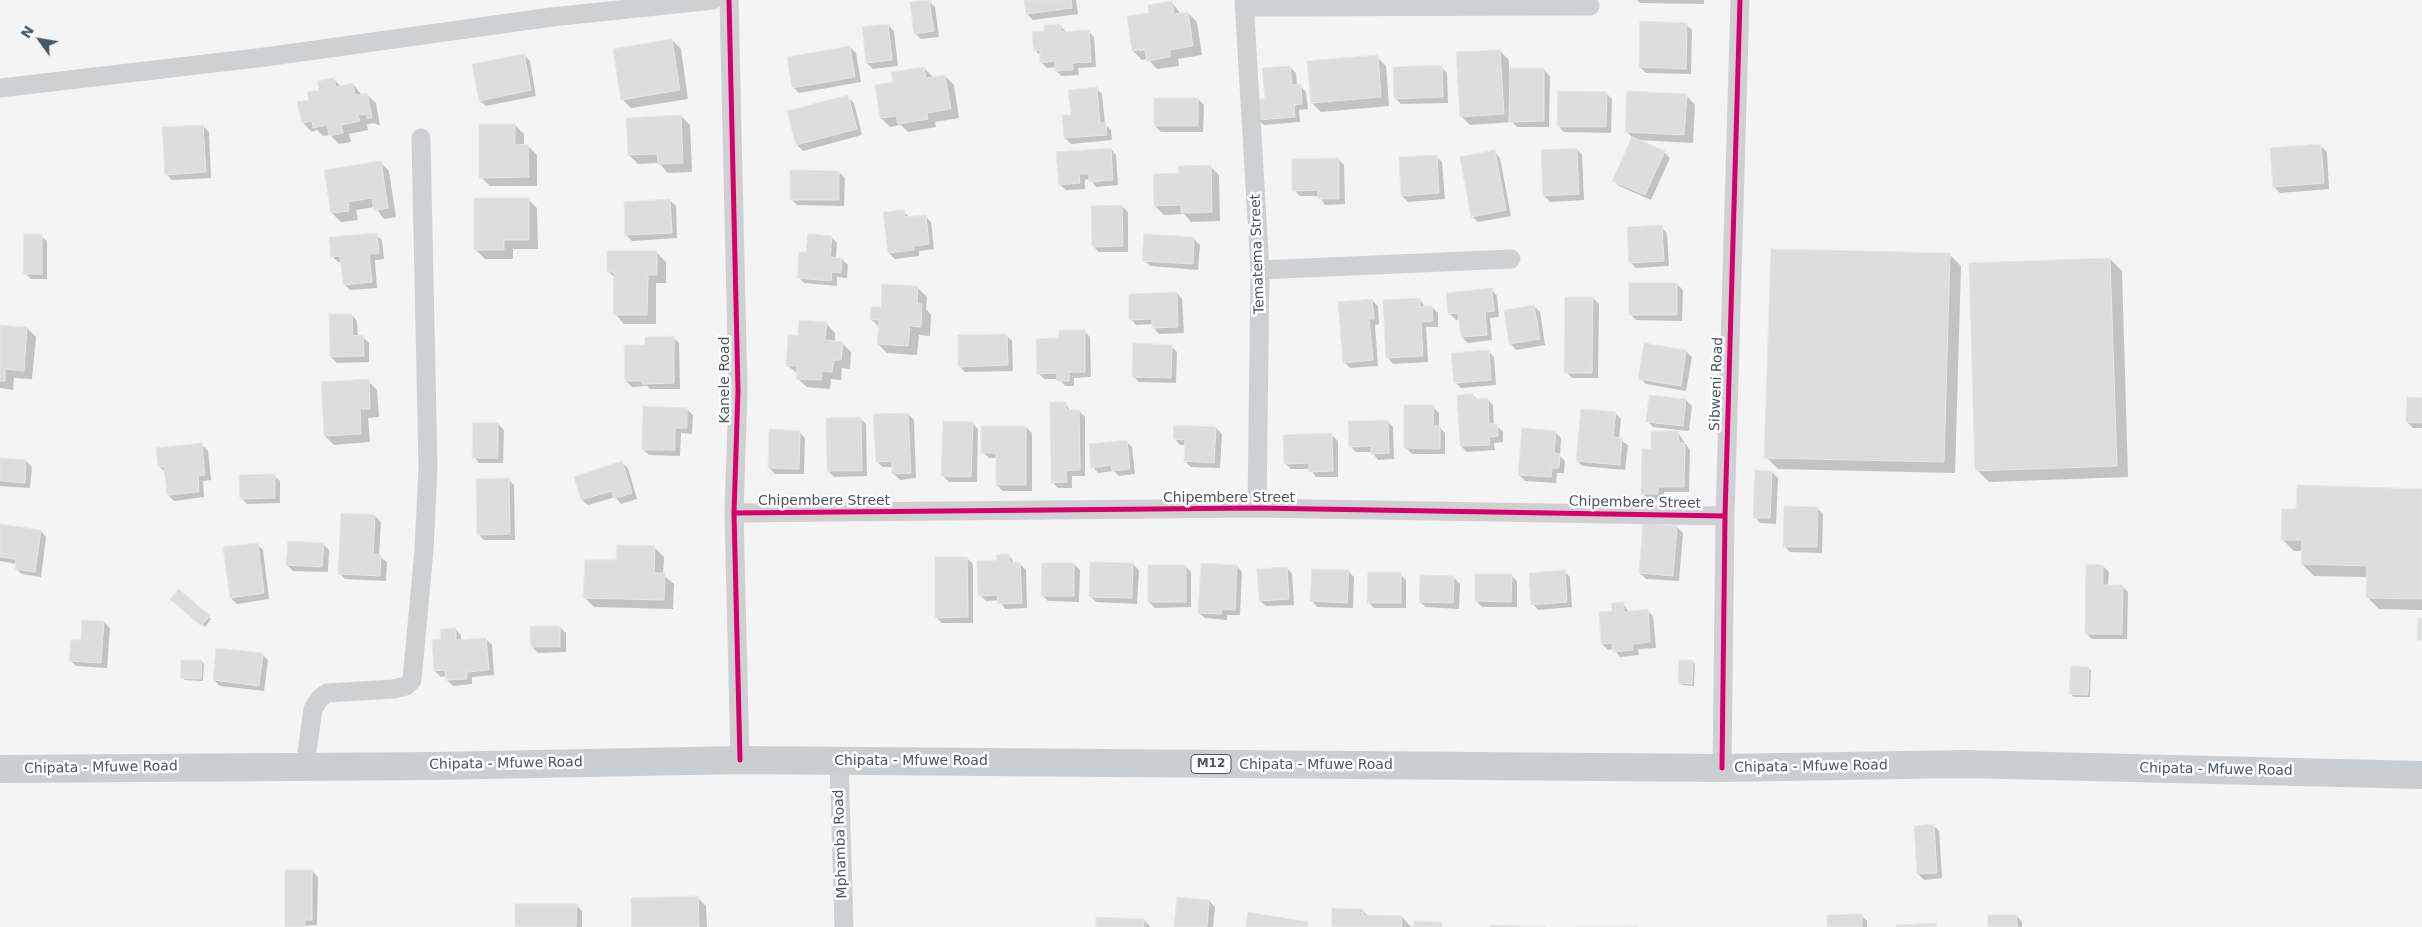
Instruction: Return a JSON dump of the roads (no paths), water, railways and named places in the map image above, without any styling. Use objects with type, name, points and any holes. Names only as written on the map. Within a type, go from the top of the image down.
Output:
[{"type":"main road","name":"Chipata - Mfuwe Road","points":[[0,769],[740,760],[1722,768],[1966,764],[2422,774]]},
{"type":"street","points":[[0,88],[265,57],[552,17],[713,0]]},
{"type":"street","name":"Kanele Road","points":[[729,0],[738,390],[734,513],[740,760]]},
{"type":"street","name":"Sibweni Road","points":[[1722,768],[1725,516],[1740,0]]},
{"type":"street","points":[[1244,4],[1590,6]]},
{"type":"street","name":"Tematema Street","points":[[1244,4],[1260,270],[1257,508]]},
{"type":"street","points":[[305,766],[313,709],[320,698],[327,693],[394,689],[406,686],[412,680],[424,550],[428,468],[421,138]]},
{"type":"street","points":[[1260,270],[1511,259]]},
{"type":"street","name":"Chipembere Street","points":[[734,513],[1257,508],[1725,516]]},
{"type":"street","name":"Mphamba Road","points":[[839,761],[844,927]]}]
